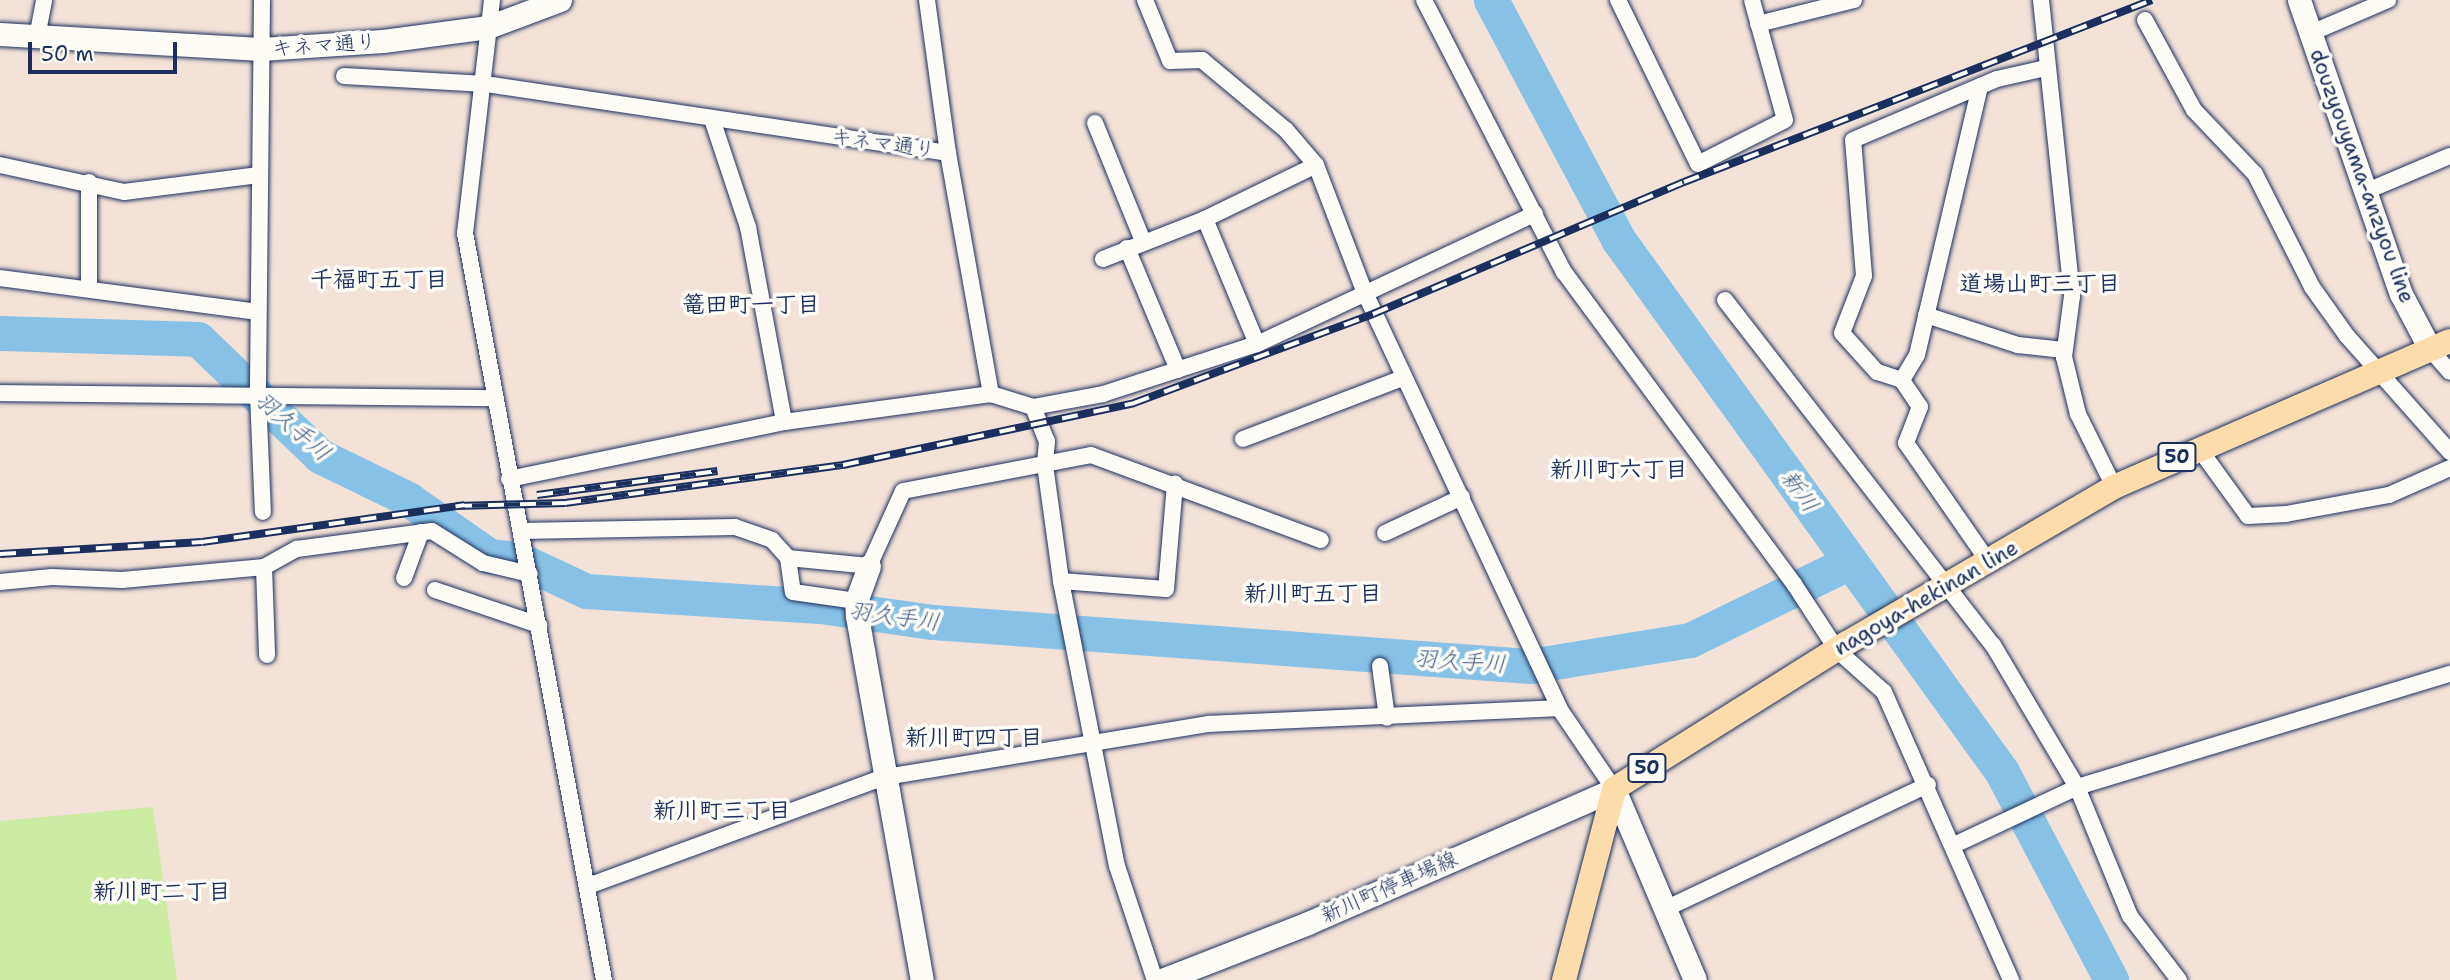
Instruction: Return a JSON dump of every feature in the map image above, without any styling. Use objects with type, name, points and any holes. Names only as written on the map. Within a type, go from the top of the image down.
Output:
[{"type":"main road","name":"キネマ通り","points":[[0,34],[261,49],[383,41],[488,27],[559,0]]},
{"type":"main road","name":"douzyouyama-anzyou line","points":[[2299,0],[2401,295],[2440,345]]},
{"type":"main road","name":"nagoya-hekinan line","points":[[1614,789],[1842,646],[2114,486],[2198,447],[2440,345]]},
{"type":"main road","points":[[869,566],[856,601],[922,980]]},
{"type":"main road","points":[[1614,789],[1663,910],[1695,980]]},
{"type":"main road","name":"新川町停車場線","points":[[1162,980],[1308,923],[1614,789]]},
{"type":"main road","name":"50","points":[[1564,980],[1614,789]]},
{"type":"street","points":[[37,37],[44,0]]},
{"type":"street","points":[[262,0],[257,395],[263,512]]},
{"type":"street","points":[[492,0],[486,84],[464,233],[492,398],[530,574],[604,980]]},
{"type":"street","name":"キネマ通り","points":[[927,0],[948,153],[991,394]]},
{"type":"street","points":[[1145,0],[1170,61],[1202,60],[1286,130],[1316,165],[1365,293],[1403,379],[1462,497],[1559,708],[1614,789]]},
{"type":"street","points":[[1424,0],[1564,272],[1778,562],[1842,646],[1884,692],[1955,845],[2011,980]]},
{"type":"street","points":[[1618,0],[1698,164],[1785,120],[1752,0]]},
{"type":"street","points":[[1758,24],[1854,0]]},
{"type":"street","points":[[2041,0],[2046,68],[2072,296],[2064,350],[2078,414],[2114,486]]},
{"type":"street","points":[[2311,33],[2388,0]]},
{"type":"street","points":[[2145,20],[2194,110],[2255,174],[2312,287],[2374,373],[2450,452]]},
{"type":"street","points":[[1988,561],[1906,443],[1920,407],[1902,380],[1877,372],[1842,333],[1864,276],[1853,140],[1980,86],[2046,68]]},
{"type":"street","name":"キネマ通り","points":[[344,76],[486,84],[948,153]]},
{"type":"street","points":[[1902,380],[1917,355],[1980,86]]},
{"type":"street","points":[[712,119],[748,227],[784,422]]},
{"type":"street","points":[[1095,123],[1143,241]]},
{"type":"street","points":[[2367,191],[2450,156]]},
{"type":"street","points":[[1103,259],[1143,241],[1205,219],[1316,165]]},
{"type":"street","points":[[0,166],[89,182],[124,192],[259,176]]},
{"type":"street","points":[[89,182],[89,287]]},
{"type":"street","points":[[509,480],[784,422],[991,394],[1033,407],[1102,394],[1257,344],[1535,214]]},
{"type":"street","points":[[1205,219],[1257,344]]},
{"type":"street","points":[[1127,248],[1178,370]]},
{"type":"street","points":[[0,278],[89,287],[258,312]]},
{"type":"street","points":[[1725,300],[1943,588],[1993,645],[2077,788],[2130,916],[2179,980]]},
{"type":"street","points":[[1926,315],[2018,345],[2064,350]]},
{"type":"street","points":[[2440,345],[2450,372]]},
{"type":"street","points":[[1244,439],[1403,379]]},
{"type":"street","points":[[0,393],[492,398]]},
{"type":"street","points":[[1033,407],[1047,441],[1045,465],[1060,581],[1117,866],[1155,980]]},
{"type":"street","points":[[2198,447],[2248,516],[2286,513],[2389,495],[2450,468]]},
{"type":"street","points":[[788,558],[869,566],[903,491],[1091,455],[1175,483],[1321,540]]},
{"type":"street","points":[[1060,581],[1166,589],[1175,483]]},
{"type":"street","points":[[1385,533],[1462,497]]},
{"type":"street","points":[[521,531],[735,527],[772,540],[788,558],[793,592],[856,601]]},
{"type":"street","points":[[0,582],[51,577],[122,580],[264,567],[297,549],[432,531],[483,563],[530,574]]},
{"type":"street","points":[[404,578],[421,532]]},
{"type":"street","points":[[264,567],[267,655]]},
{"type":"street","points":[[435,590],[539,625]]},
{"type":"street","points":[[1380,666],[1387,718]]},
{"type":"street","points":[[1955,845],[2077,788],[2450,674]]},
{"type":"street","points":[[588,887],[885,777],[1092,740],[1209,724],[1387,718],[1559,708]]},
{"type":"street","points":[[1663,910],[1928,785]]},
{"type":"green space","points":[[153,807],[177,980],[0,980],[0,821]]},
{"type":"waterway","name":"新川","points":[[1491,0],[1618,239],[2002,772],[2111,980]]},
{"type":"waterway","name":"羽久手川","points":[[0,333],[198,339],[320,456],[408,499],[489,556],[518,559],[586,591],[820,606],[933,622],[1530,666],[1690,640],[1850,562]]},
{"type":"railway","points":[[456,506],[565,503],[843,465],[1134,403],[1373,314],[1684,182],[2152,0]]},
{"type":"railway","points":[[537,495],[717,471]]},
{"type":"railway","points":[[0,554],[202,542],[464,505]]},
{"type":"district","name":"千福町五丁目","points":[[379,279]]},
{"type":"district","name":"道場山町三丁目","points":[[2040,283]]},
{"type":"district","name":"篭田町一丁目","points":[[751,304]]},
{"type":"district","name":"新川町六丁目","points":[[1619,469]]},
{"type":"district","name":"新川町五丁目","points":[[1313,593]]},
{"type":"district","name":"新川町四丁目","points":[[974,737]]},
{"type":"district","name":"新川町三丁目","points":[[722,810]]},
{"type":"district","name":"新川町二丁目","points":[[162,891]]}]
